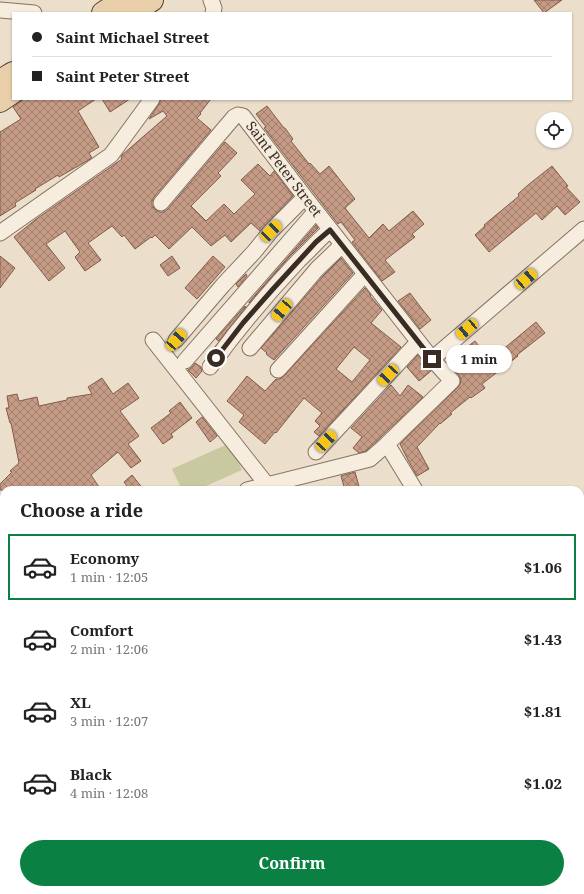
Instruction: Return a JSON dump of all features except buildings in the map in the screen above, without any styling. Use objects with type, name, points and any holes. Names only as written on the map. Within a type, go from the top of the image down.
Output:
[{"type":"main road","points":[[104,12],[122,0]]},
{"type":"main road","points":[[134,12],[152,0]]},
{"type":"main road","points":[[0,82],[12,74]]},
{"type":"main road","points":[[0,100],[12,93]]},
{"type":"street","points":[[211,0],[214,8],[213,12]]},
{"type":"street","points":[[0,10],[23,12]]},
{"type":"street","points":[[0,233],[111,155],[151,100]]},
{"type":"street","name":"Saint Peter Street","points":[[161,203],[217,135],[234,117],[238,115],[243,116],[418,342],[452,381],[387,444]]},
{"type":"street","points":[[176,340],[271,231],[305,197]]},
{"type":"street","points":[[185,361],[316,211]]},
{"type":"street","points":[[432,359],[584,229]]},
{"type":"street","points":[[210,367],[234,334],[273,289],[316,242],[330,230]]},
{"type":"street","points":[[250,348],[317,270],[342,245]]},
{"type":"street","points":[[278,370],[365,274]]},
{"type":"street","points":[[153,340],[267,486]]},
{"type":"street","points":[[316,452],[418,342]]},
{"type":"street","points":[[276,486],[370,459],[387,444],[413,486]]},
{"type":"green space","points":[[230,443],[242,470],[206,486],[180,486],[172,469]]},
{"type":"route","points":[[216,358],[243,323],[287,273],[316,242],[330,230],[432,359]]}]
